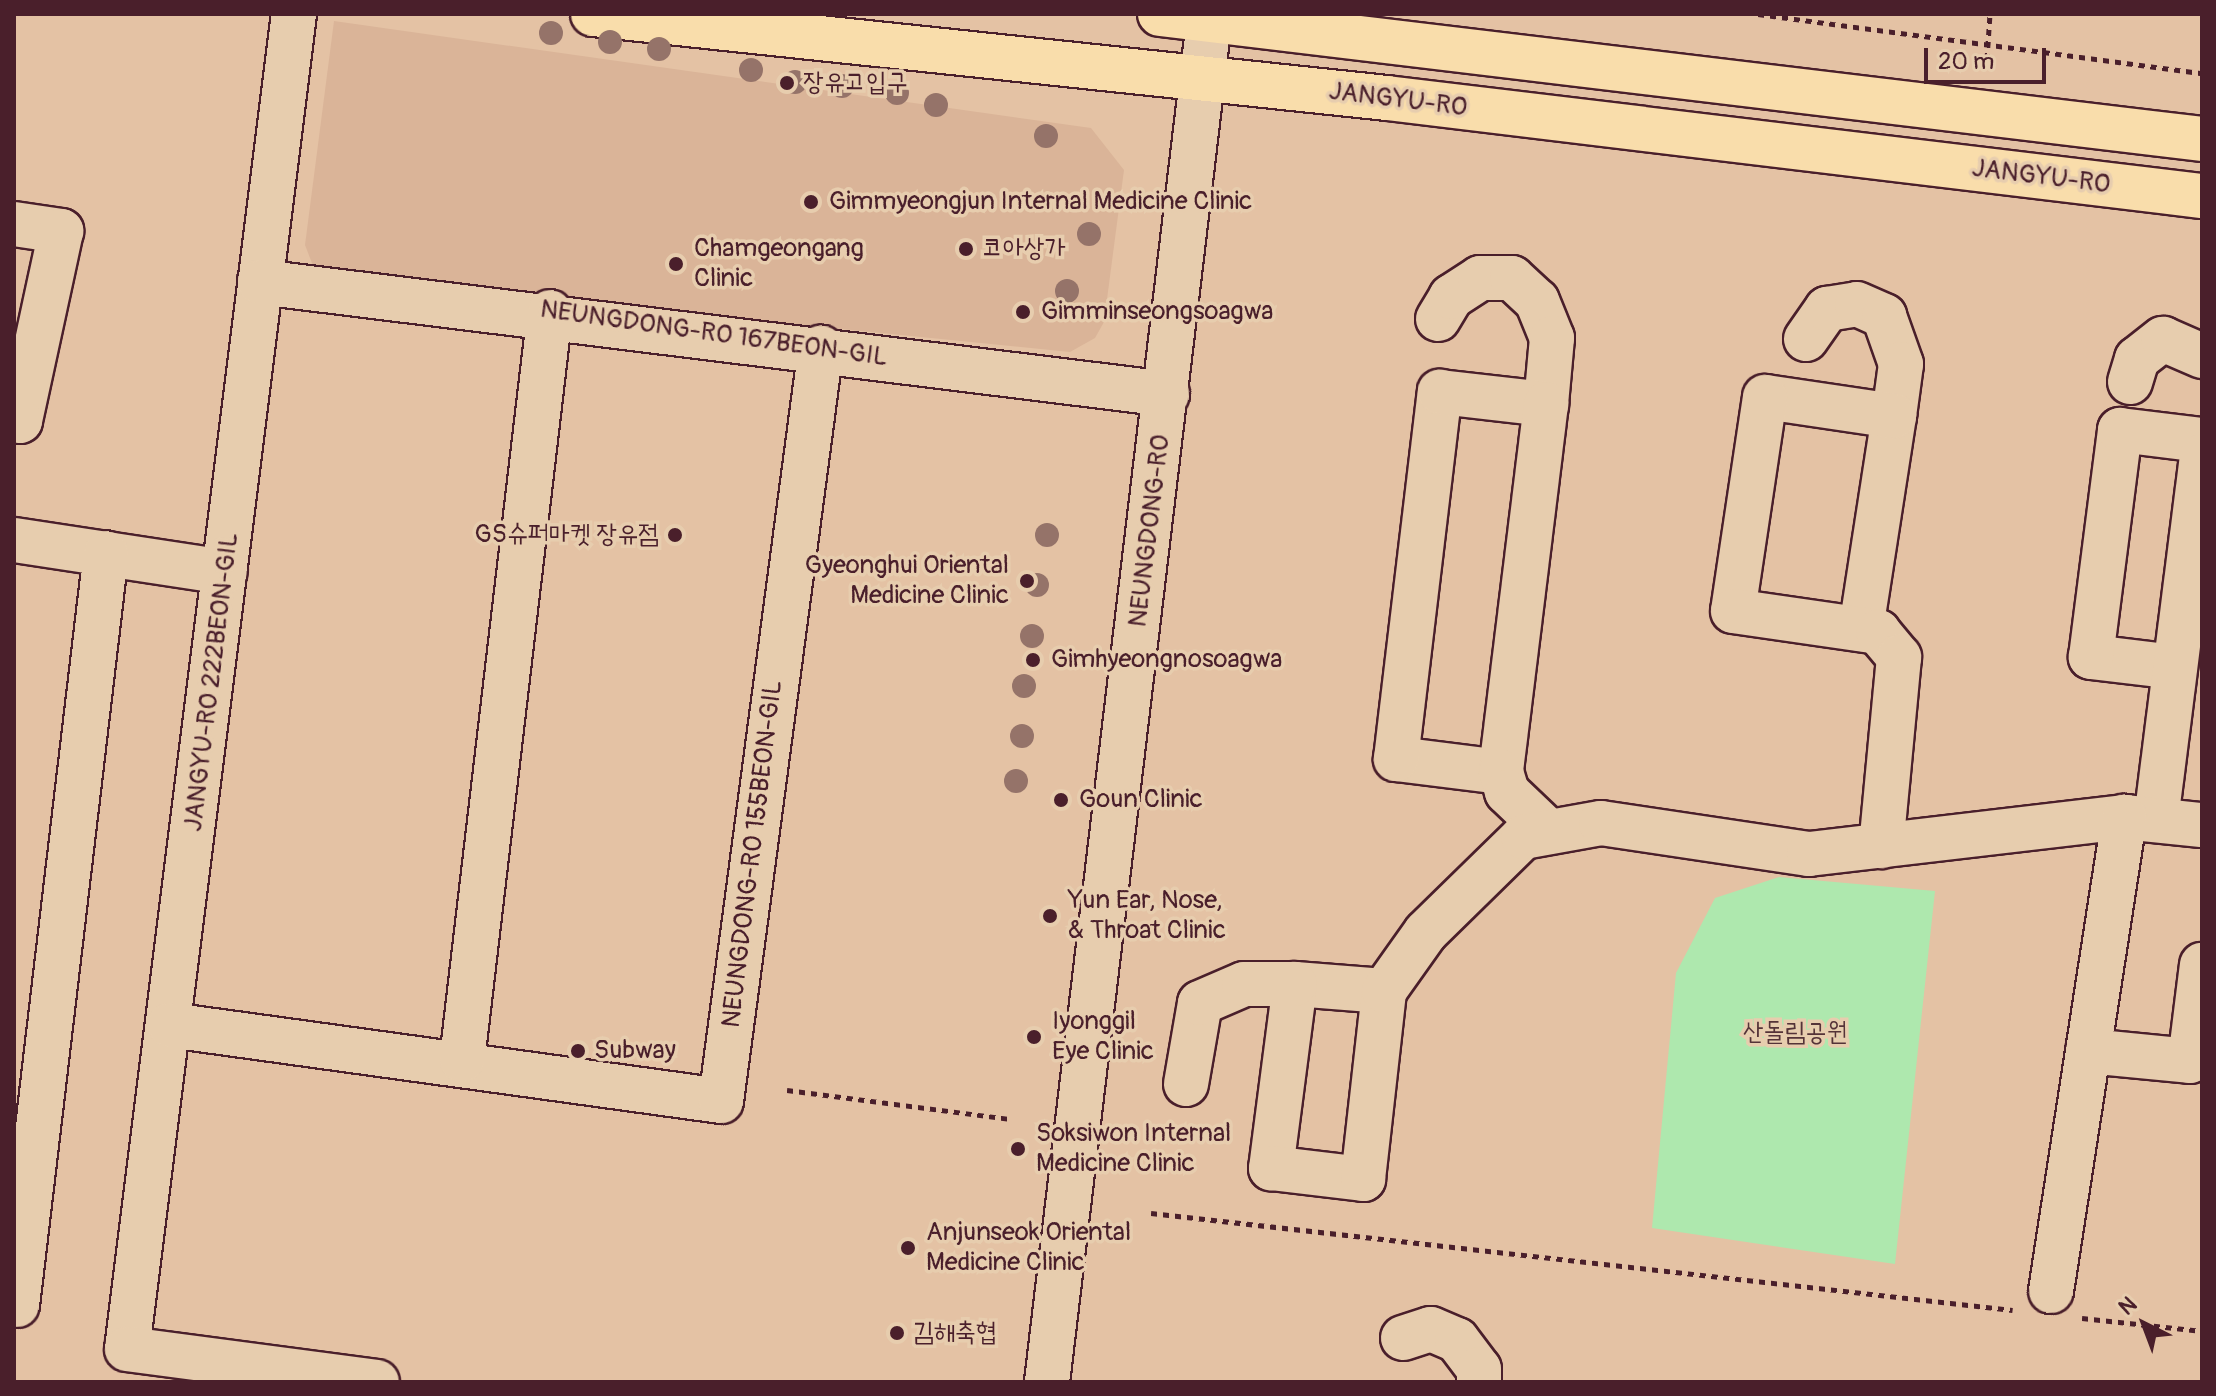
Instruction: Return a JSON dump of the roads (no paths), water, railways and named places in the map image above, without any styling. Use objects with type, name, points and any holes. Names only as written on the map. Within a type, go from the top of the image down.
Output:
[{"type":"main road","name":"JANGYU-RO","points":[[593,14],[1205,78],[2202,196]]},
{"type":"main road","points":[[1160,14],[1210,17],[2202,139]]},
{"type":"street","name":"JANGYU-RO 222BEON-GIL","points":[[294,14],[170,1025],[127,1349],[377,1382]]},
{"type":"street","name":"NEUNGDONG-RO","points":[[1047,1382],[1210,17]]},
{"type":"street","points":[[14,224],[61,231],[28,331],[20,421],[14,420]]},
{"type":"street","points":[[1438,319],[1451,297],[1480,278],[1512,278],[1537,301],[1552,338],[1501,772],[1507,792],[1549,832]]},
{"type":"street","name":"NEUNGDONG-RO 167BEON-GIL","points":[[260,282],[550,312],[1167,394]]},
{"type":"street","points":[[1806,339],[1827,309],[1857,304],[1884,316],[1901,364],[1861,629]]},
{"type":"street","points":[[462,1060],[550,312]]},
{"type":"street","points":[[2130,382],[2137,359],[2163,339],[2202,356]]},
{"type":"street","name":"NEUNGDONG-RO 155BEON-GIL","points":[[170,1025],[462,1060],[721,1101],[821,348]]},
{"type":"street","points":[[1501,772],[1396,759],[1440,392],[1546,404]]},
{"type":"street","points":[[1881,846],[1899,657],[1878,632],[1733,611],[1765,397],[1894,416]]},
{"type":"street","points":[[2175,667],[2091,657],[2120,430],[2202,440]]},
{"type":"street","points":[[2052,1307],[2088,1051],[2175,667],[2202,456]]},
{"type":"street","points":[[14,540],[225,572]]},
{"type":"street","points":[[17,1305],[106,553]]},
{"type":"street","points":[[1295,984],[1271,1168],[1363,1179],[1384,991],[1426,932],[1523,837],[1601,823],[1809,854],[2140,818],[2202,825]]},
{"type":"street","points":[[2088,1051],[2190,1061],[2202,965]]},
{"type":"street","points":[[1186,1084],[1200,1003],[1244,984],[1295,984],[1384,991]]},
{"type":"street","points":[[1403,1338],[1431,1329],[1457,1340],[1479,1369],[1479,1382]]},
{"type":"place","name":"장유고입구","points":[[787,83]]},
{"type":"place","name":"Gimmyeongjun Internal Medicine Clinic","points":[[811,202]]},
{"type":"place","name":"코아상가","points":[[966,249]]},
{"type":"place","name":"Chamgeongang Clinic","points":[[676,264]]},
{"type":"place","name":"Gimminseongsoagwa","points":[[1023,312]]},
{"type":"place","name":"GS슈퍼마켓 장유점","points":[[675,535]]},
{"type":"place","name":"Gyeonghui Oriental Medicine Clinic","points":[[1027,581]]},
{"type":"place","name":"Gimhyeongnosoagwa","points":[[1033,660]]},
{"type":"place","name":"Goun Clinic","points":[[1061,800]]},
{"type":"place","name":"Yun Ear, Nose, & Throat Clinic","points":[[1050,916]]},
{"type":"place","name":"Iyonggil Eye Clinic","points":[[1034,1037]]},
{"type":"place","name":"Subway","points":[[578,1051]]},
{"type":"place","name":"Soksiwon Internal Medicine Clinic","points":[[1018,1149]]},
{"type":"place","name":"Anjunseok Oriental Medicine Clinic","points":[[908,1248]]},
{"type":"place","name":"김해축협","points":[[897,1333]]},
{"type":"park label","name":"산돌림공원","points":[[1795,1033]]}]
